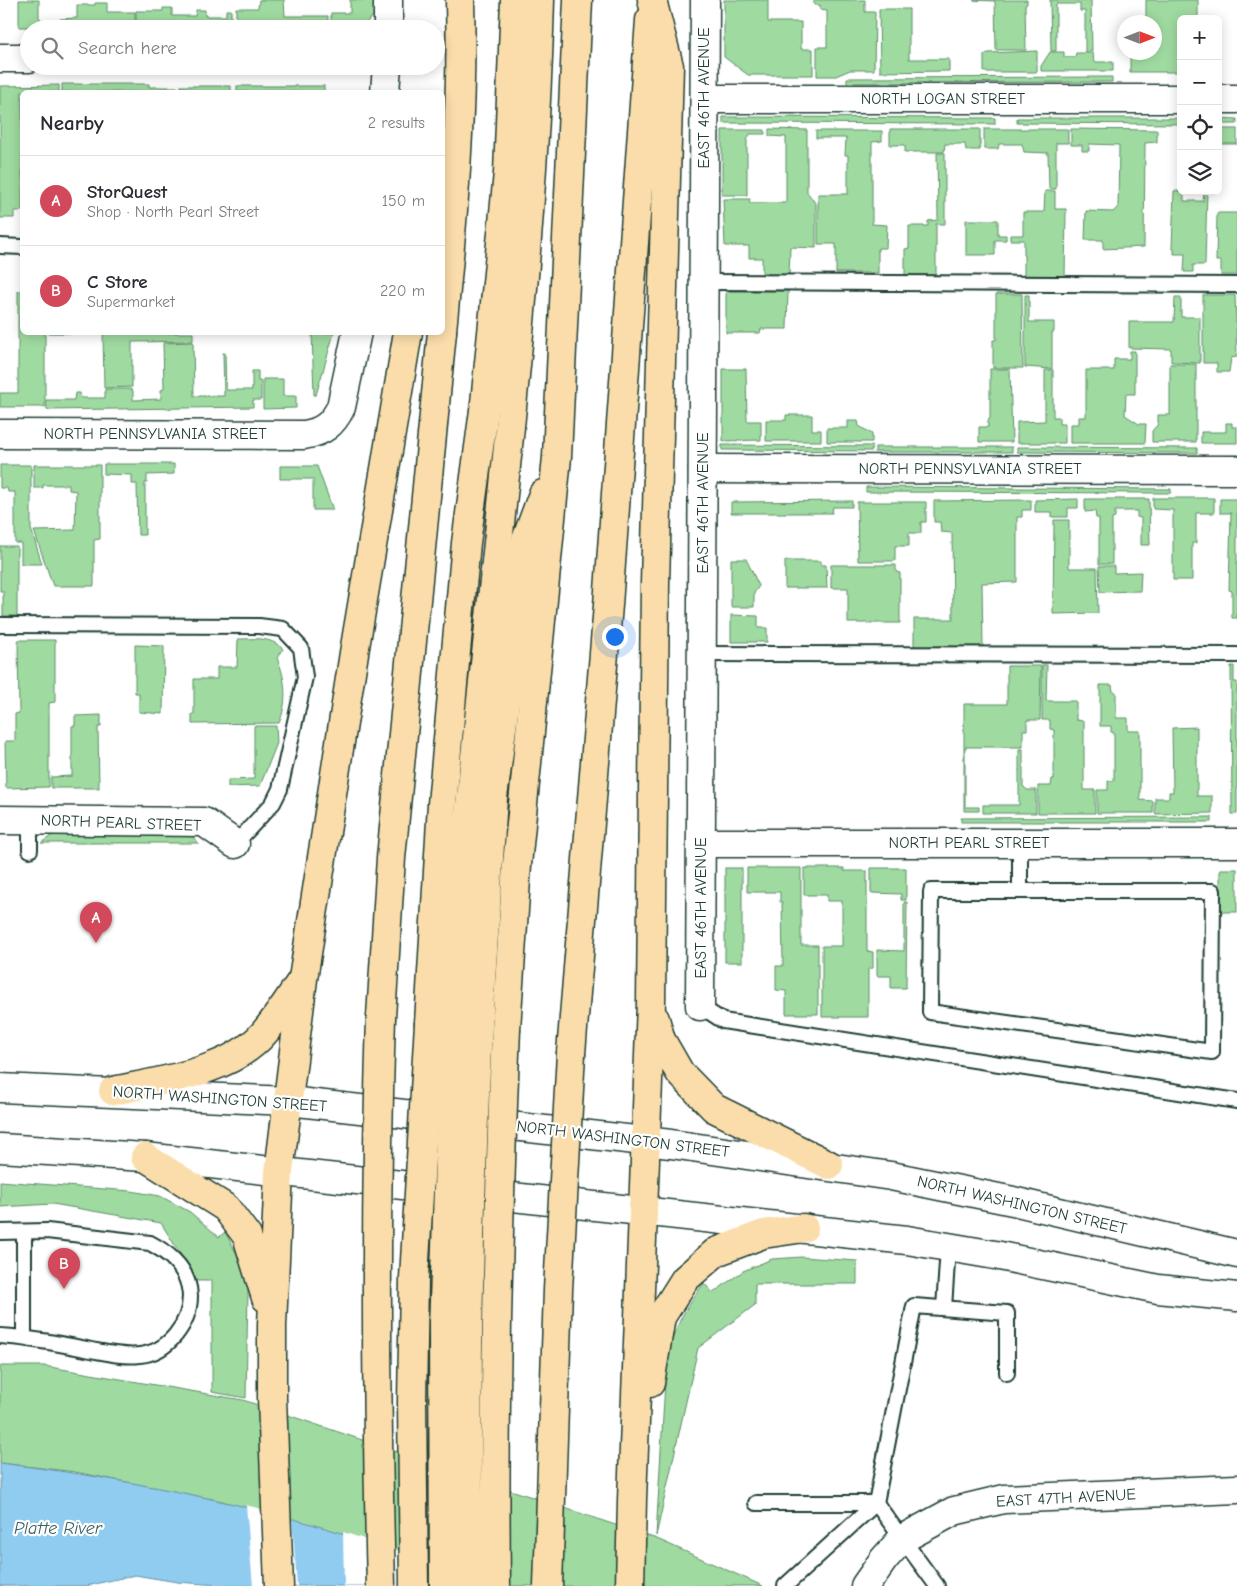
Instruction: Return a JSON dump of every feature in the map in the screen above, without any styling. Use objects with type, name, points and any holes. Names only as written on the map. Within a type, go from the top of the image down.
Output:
[{"type":"highway","points":[[445,61],[450,0]]},
{"type":"highway","points":[[445,293],[457,143],[461,44],[460,0]]},
{"type":"highway","points":[[470,1586],[467,1499],[467,1337],[470,1208],[454,1025],[442,804],[466,543],[485,403],[508,173],[516,0]]},
{"type":"highway","points":[[444,1586],[443,1329],[454,1025],[464,857],[509,445],[528,228],[538,78],[540,0]]},
{"type":"highway","points":[[496,1586],[495,1378],[498,1210],[506,1029],[517,865],[557,457],[578,0]]},
{"type":"highway","points":[[630,1586],[644,1141],[651,1003],[655,583],[669,66],[651,0]]},
{"type":"highway","points":[[548,1586],[558,1280],[571,1053],[608,605],[651,0]]},
{"type":"highway","points":[[443,90],[444,75]]},
{"type":"highway","points":[[279,1586],[272,1398],[272,1325],[280,1172],[303,979],[360,614],[407,335]]},
{"type":"highway","points":[[381,1586],[375,1240],[381,1017],[391,858],[442,335]]},
{"type":"highway","points":[[414,1586],[412,1404],[414,1278],[454,1025],[493,798],[526,540],[557,457]]},
{"type":"highway","points":[[113,1091],[151,1083],[229,1060],[264,1034],[303,979]]},
{"type":"highway","points":[[651,1003],[660,1040],[680,1073],[714,1108],[830,1165]]},
{"type":"highway","points":[[145,1157],[226,1208],[247,1236],[260,1272],[272,1325]]},
{"type":"highway","points":[[632,1500],[661,1317],[685,1279],[716,1252],[763,1234],[804,1228]]},
{"type":"street","points":[[388,0],[388,20]]},
{"type":"street","name":"EAST 46TH AVENUE","points":[[700,1006],[705,0]]},
{"type":"street","points":[[0,58],[20,58]]},
{"type":"street","points":[[385,90],[386,75]]},
{"type":"street","name":"NORTH LOGAN STREET","points":[[705,99],[1177,99]]},
{"type":"street","points":[[1222,99],[1237,99]]},
{"type":"street","name":"NORTH PENNSYLVANIA STREET","points":[[0,434],[310,434],[327,427],[339,412],[356,335]]},
{"type":"street","name":"NORTH PENNSYLVANIA STREET","points":[[703,469],[1237,470]]},
{"type":"street","name":"NORTH PEARL STREET","points":[[0,820],[204,822],[235,844]]},
{"type":"street","name":"NORTH PEARL STREET","points":[[701,843],[1237,843]]},
{"type":"street","name":"NORTH WASHINGTON STREET","points":[[0,1088],[113,1091],[288,1101],[644,1141],[830,1165],[1013,1201],[1237,1254]]},
{"type":"street","points":[[0,1148],[145,1157],[804,1228],[948,1247],[1158,1289],[1237,1297]]},
{"type":"street","name":"EAST 47TH AVENUE","points":[[865,1586],[884,1559],[902,1539],[954,1511],[1004,1499],[1237,1489]]},
{"type":"lane","points":[[0,246],[20,246]]},
{"type":"lane","points":[[704,282],[1237,285]]},
{"type":"lane","points":[[0,625],[259,626],[283,629],[301,648],[304,677],[280,789],[272,803],[235,844]]},
{"type":"lane","points":[[702,654],[1237,655]]},
{"type":"lane","points":[[30,820],[30,850]]},
{"type":"lane","points":[[1020,843],[1020,891]]},
{"type":"lane","points":[[931,891],[1020,891],[1213,891],[1212,1052],[930,1012],[931,891]]},
{"type":"lane","points":[[700,1006],[723,1021],[1237,1101]]},
{"type":"lane","points":[[0,1232],[46,1231],[150,1243],[176,1261],[184,1274],[190,1294],[186,1316],[179,1331],[168,1343],[150,1353],[121,1355],[24,1338],[0,1336]]},
{"type":"lane","points":[[24,1232],[24,1338]]},
{"type":"lane","points":[[944,1308],[948,1247]]},
{"type":"lane","points":[[785,1586],[876,1503],[914,1306],[1007,1313],[1007,1373]]},
{"type":"lane","points":[[756,1504],[876,1503]]},
{"type":"lane","points":[[876,1503],[937,1586]]},
{"type":"green space","points":[[19,0],[39,0],[39,17],[41,20],[20,20],[19,27]]},
{"type":"green space","points":[[259,0],[284,0],[285,16],[328,16],[328,20],[236,20],[236,8],[258,8]]},
{"type":"green space","points":[[350,0],[374,0],[374,15],[369,20],[331,20],[331,13],[350,13]]},
{"type":"green space","points":[[724,0],[768,0],[768,22],[801,22],[801,49],[813,49],[813,75],[748,75],[724,57]]},
{"type":"green space","points":[[814,0],[865,0],[865,12],[875,12],[874,70],[850,70],[836,76],[817,76],[817,47],[827,47],[827,11],[820,10],[820,5],[814,5]]},
{"type":"green space","points":[[973,0],[1027,0],[1025,5],[1026,50],[996,50],[995,1]]},
{"type":"green space","points":[[1050,0],[1091,0],[1092,51],[1085,52],[1085,11],[1080,11],[1080,4],[1056,4],[1056,51],[1051,51]]},
{"type":"green space","points":[[1146,0],[1198,0],[1198,15],[1177,15],[1177,72],[1130,72],[1130,60],[1162,60],[1162,15],[1146,15]]},
{"type":"green space","points":[[95,3],[107,3],[107,12],[135,12],[135,20],[60,20],[77,18],[77,5],[95,5]]},
{"type":"green space","points":[[163,8],[172,8],[172,16],[195,16],[196,10],[205,10],[205,16],[226,16],[226,10],[231,10],[231,20],[136,20],[136,11],[163,11]]},
{"type":"green space","points":[[879,9],[909,9],[909,59],[949,59],[949,71],[880,72]]},
{"type":"green space","points":[[1037,51],[1037,72],[984,72],[984,55],[988,53]]},
{"type":"green space","points":[[1050,52],[1064,52],[1064,57],[1075,57],[1076,53],[1093,53],[1094,62],[1113,62],[1113,71],[1041,71],[1041,66]]},
{"type":"green space","points":[[1112,77],[1112,82],[847,83],[847,78]]},
{"type":"green space","points":[[62,84],[149,84],[149,87],[177,87],[177,90],[62,90]]},
{"type":"green space","points":[[59,85],[59,90],[20,90],[20,211],[14,211],[14,218],[0,218],[0,86]]},
{"type":"green space","points":[[181,86],[231,86],[231,90],[181,90]]},
{"type":"green space","points":[[237,86],[324,86],[324,90],[237,90]]},
{"type":"green space","points":[[723,117],[995,118],[995,124],[723,123]]},
{"type":"green space","points":[[1017,118],[1177,118],[1177,124],[1017,123]]},
{"type":"green space","points":[[1222,118],[1237,119],[1237,124],[1222,124]]},
{"type":"green space","points":[[769,129],[807,130],[807,192],[816,204],[816,248],[790,247],[789,277],[762,277],[762,258],[749,258],[749,246],[725,246],[723,199],[750,199],[749,203],[786,203],[786,137],[769,136]]},
{"type":"green space","points":[[890,129],[980,129],[980,150],[966,150],[965,144],[945,144],[944,152],[905,152],[905,145],[890,145]]},
{"type":"green space","points":[[984,129],[1068,129],[1068,143],[1056,143],[1056,189],[1049,189],[1048,153],[1024,152],[1022,144],[999,144],[998,149],[984,149]]},
{"type":"green space","points":[[1071,129],[1157,130],[1157,142],[1145,143],[1144,247],[1103,249],[1103,240],[1085,240],[1086,211],[1113,212],[1118,207],[1119,145],[1089,144],[1089,151],[1082,151],[1082,145],[1071,145]]},
{"type":"green space","points":[[1222,129],[1237,129],[1237,144],[1222,144]]},
{"type":"green space","points":[[722,130],[765,130],[765,134],[750,134],[747,140],[747,195],[722,195]]},
{"type":"green space","points":[[816,131],[882,131],[882,141],[872,142],[872,224],[887,225],[886,248],[878,248],[878,273],[836,273],[836,244],[818,244],[818,194],[848,194],[848,155],[845,155],[846,138],[816,138]]},
{"type":"green space","points":[[937,153],[945,153],[945,224],[936,224],[936,279],[905,279],[905,249],[909,248],[909,226],[928,226],[928,221],[938,220]]},
{"type":"green space","points":[[1045,191],[1055,191],[1055,209],[1066,209],[1065,279],[1024,278],[1024,240],[1010,240],[1010,235],[1023,235],[1023,212],[1044,212]]},
{"type":"green space","points":[[1174,191],[1177,191],[1177,195],[1184,195],[1184,201],[1203,201],[1204,195],[1207,195],[1205,265],[1193,265],[1193,272],[1184,272],[1185,254],[1174,254],[1174,249],[1172,248]]},
{"type":"green space","points":[[1217,213],[1237,213],[1237,275],[1221,275],[1221,261],[1216,261]]},
{"type":"green space","points":[[966,220],[998,220],[998,235],[1006,235],[1006,240],[995,240],[995,255],[966,255]]},
{"type":"green space","points":[[18,291],[20,291],[20,335],[45,335],[45,407],[0,407],[0,393],[18,393]]},
{"type":"green space","points":[[726,291],[788,291],[787,329],[761,329],[760,333],[726,333]]},
{"type":"green space","points":[[996,294],[1022,294],[1023,368],[993,368],[993,340],[996,340]]},
{"type":"green space","points":[[1025,295],[1029,295],[1029,322],[1054,322],[1054,332],[1052,332],[1052,369],[1025,367]]},
{"type":"green space","points":[[1203,295],[1235,295],[1237,357],[1231,358],[1229,372],[1217,372],[1217,363],[1203,363]]},
{"type":"green space","points":[[1175,297],[1181,297],[1181,317],[1200,317],[1200,363],[1171,362],[1171,349],[1129,348],[1129,322],[1174,322]]},
{"type":"green space","points":[[103,335],[193,335],[193,341],[132,342],[132,387],[104,388]]},
{"type":"green space","points":[[312,335],[333,335],[316,395],[314,395]]},
{"type":"green space","points":[[193,342],[194,396],[224,396],[223,353],[225,353],[226,390],[252,390],[252,371],[258,371],[258,381],[261,381],[261,400],[253,400],[253,407],[47,410],[46,400],[74,400],[75,393],[80,393],[81,398],[105,398],[105,389],[130,389],[133,391],[133,400],[161,399],[161,390],[164,389],[163,343]]},
{"type":"green space","points":[[1130,351],[1135,351],[1135,394],[1126,394],[1125,415],[1139,424],[1146,424],[1145,443],[1070,443],[1070,424],[1079,424],[1079,417],[1086,417],[1086,370],[1114,370],[1114,359],[1130,359]]},
{"type":"green space","points":[[1170,364],[1196,364],[1196,442],[1152,442],[1152,431],[1158,424],[1158,415],[1170,415]]},
{"type":"green space","points":[[723,369],[746,369],[747,421],[761,421],[761,440],[723,441]]},
{"type":"green space","points":[[990,369],[1010,369],[1012,442],[979,442],[979,427],[988,427],[988,420],[990,419]]},
{"type":"green space","points":[[1045,370],[1053,370],[1053,417],[1059,417],[1059,424],[1065,424],[1065,443],[1017,443],[1017,422],[1045,421]]},
{"type":"green space","points":[[263,379],[283,379],[283,396],[296,396],[296,408],[263,409]]},
{"type":"green space","points":[[786,415],[812,415],[812,430],[821,430],[821,441],[766,441],[766,420],[786,420]]},
{"type":"green space","points":[[848,421],[858,421],[859,426],[872,434],[872,442],[827,442],[827,428],[848,428]]},
{"type":"green space","points":[[1226,423],[1232,423],[1232,427],[1237,427],[1237,443],[1201,443],[1201,432],[1226,432]]},
{"type":"green space","points":[[722,445],[872,446],[872,451],[722,450]]},
{"type":"green space","points":[[875,447],[1012,447],[1012,452],[875,452]]},
{"type":"green space","points":[[1017,447],[1197,448],[1197,453],[1017,452]]},
{"type":"green space","points":[[104,464],[174,464],[174,474],[147,475],[147,483],[145,483],[145,535],[138,535],[137,484],[132,484],[132,475],[104,474]]},
{"type":"green space","points":[[0,465],[31,465],[31,529],[42,564],[21,564],[21,543],[15,543],[15,492],[8,492],[7,488],[0,488]]},
{"type":"green space","points":[[34,465],[100,465],[100,539],[94,540],[94,586],[53,586],[34,531],[75,530],[76,491],[69,490],[69,485],[43,485],[43,488],[34,488]]},
{"type":"green space","points":[[280,466],[317,466],[333,510],[313,510],[313,479],[280,479]]},
{"type":"green space","points":[[866,487],[1171,489],[1171,493],[866,492]]},
{"type":"green space","points":[[1153,498],[1214,498],[1214,513],[1196,513],[1196,543],[1192,543],[1192,580],[1173,580],[1173,510],[1153,509]]},
{"type":"green space","points":[[1078,499],[1078,508],[1068,508],[1068,517],[1052,517],[1052,512],[1035,512],[1035,500]]},
{"type":"green space","points":[[1085,499],[1149,499],[1150,545],[1141,545],[1141,518],[1137,517],[1137,511],[1115,511],[1115,518],[1112,519],[1112,564],[1099,564],[1099,518],[1096,518],[1095,511],[1085,512]]},
{"type":"green space","points":[[1220,499],[1237,499],[1237,618],[1232,618],[1232,591],[1229,590],[1231,513],[1220,513]]},
{"type":"green space","points":[[1031,500],[1031,510],[1022,510],[1022,517],[1017,517],[1017,582],[982,583],[983,647],[914,648],[914,619],[953,619],[952,533],[941,532],[940,522],[934,522],[934,501]]},
{"type":"green space","points":[[852,501],[852,507],[833,507],[832,513],[731,513],[731,502]]},
{"type":"green space","points":[[857,502],[926,502],[926,522],[921,522],[921,533],[909,533],[909,546],[895,546],[895,561],[858,561]]},
{"type":"green space","points":[[1054,520],[1069,520],[1069,568],[1097,568],[1098,613],[1053,614]]},
{"type":"green space","points":[[0,546],[17,546],[17,616],[3,616],[3,591],[0,591]]},
{"type":"green space","points":[[731,559],[746,559],[759,586],[754,593],[754,607],[731,607]]},
{"type":"green space","points":[[785,561],[821,561],[821,565],[826,565],[827,588],[785,588]]},
{"type":"green space","points":[[831,565],[896,565],[896,572],[900,573],[900,623],[848,623],[848,588],[831,588]]},
{"type":"green space","points":[[1099,566],[1114,566],[1114,573],[1141,572],[1140,591],[1100,592]]},
{"type":"green space","points":[[731,615],[758,616],[758,628],[767,628],[767,642],[731,642]]},
{"type":"green space","points":[[238,639],[268,640],[283,649],[277,658],[285,690],[284,707],[279,723],[192,724],[192,714],[194,714],[194,679],[217,679],[217,667],[237,667]]},
{"type":"green space","points":[[18,640],[55,640],[55,702],[49,703],[49,787],[6,788],[5,741],[15,741],[15,714],[19,713]]},
{"type":"green space","points":[[135,645],[164,646],[163,714],[139,712],[139,693],[135,693]]},
{"type":"green space","points":[[1042,665],[1047,665],[1046,701],[1076,701],[1076,720],[1084,721],[1084,790],[1095,790],[1095,813],[1038,813],[1038,786],[1051,786],[1052,779],[1054,779],[1054,730],[1050,729],[1050,720],[1042,720]]},
{"type":"green space","points":[[1007,666],[1041,666],[1040,720],[1027,720],[1027,730],[1023,730],[1023,747],[965,747],[965,807],[979,807],[979,811],[964,811],[964,704],[1007,704]]},
{"type":"green space","points":[[1231,666],[1234,666],[1234,682],[1237,682],[1237,814],[1232,814]]},
{"type":"green space","points":[[1100,685],[1112,685],[1113,692],[1116,692],[1116,718],[1128,718],[1128,731],[1140,731],[1140,800],[1153,801],[1153,813],[1097,813],[1097,790],[1108,790],[1108,781],[1114,781],[1114,733],[1111,732],[1111,726],[1100,726]]},
{"type":"green space","points":[[101,715],[101,727],[98,727],[99,788],[51,788],[51,777],[72,776],[72,726],[75,726],[75,716]]},
{"type":"green space","points":[[254,726],[276,726],[277,743],[260,786],[228,787],[228,780],[254,779]]},
{"type":"green space","points":[[1197,727],[1197,796],[1212,796],[1212,813],[1155,814],[1155,798],[1169,798],[1169,792],[1173,792],[1172,728]]},
{"type":"green space","points":[[1019,749],[1023,749],[1023,786],[1027,790],[1036,790],[1036,813],[983,813],[983,805],[1019,805]]},
{"type":"green space","points":[[1212,817],[1212,822],[961,822],[961,818]]},
{"type":"green space","points":[[54,834],[189,834],[199,843],[41,843]]},
{"type":"green space","points":[[725,868],[742,868],[742,962],[725,962]]},
{"type":"green space","points":[[747,868],[801,868],[801,945],[818,945],[818,1014],[786,1014],[786,991],[776,990],[776,966],[783,966],[782,902],[780,902],[780,892],[747,892]]},
{"type":"green space","points":[[804,868],[844,868],[844,871],[867,871],[867,951],[873,952],[873,968],[868,969],[868,1017],[822,1017],[822,946],[842,946],[842,901],[827,901],[827,895],[804,895]]},
{"type":"green space","points":[[871,868],[906,868],[906,900],[901,900],[901,894],[871,893]]},
{"type":"green space","points":[[1220,869],[1237,869],[1237,912],[1220,912]]},
{"type":"green space","points":[[904,902],[907,902],[906,988],[891,988],[891,976],[877,976],[877,950],[904,951]]},
{"type":"green space","points":[[0,1181],[131,1191],[160,1196],[190,1212],[219,1237],[225,1232],[240,1260],[248,1290],[246,1398],[212,1392],[212,1281],[197,1281],[161,1223],[53,1204],[0,1207]]},
{"type":"green space","points":[[802,1257],[857,1261],[857,1284],[755,1284],[755,1305],[698,1348],[656,1536],[666,1365],[671,1342],[679,1322],[690,1302],[704,1283],[713,1293],[743,1271],[772,1259]]},
{"type":"green space","points":[[0,1366],[44,1366],[243,1400],[657,1539],[763,1586],[494,1586],[222,1501],[75,1472],[0,1463]]},
{"type":"water","name":"Platte River","points":[[0,1463],[159,1488],[237,1505],[338,1532],[498,1586],[232,1586],[177,1582],[135,1575],[86,1586],[0,1586]]},
{"type":"pier","points":[[246,1505],[292,1517],[297,1586],[253,1586]]},
{"type":"pier","points":[[343,1532],[499,1584],[501,1586],[344,1586]]},
{"type":"place","name":"StorQuest","points":[[96,943]]},
{"type":"place","name":"C Store","points":[[64,1289]]}]
